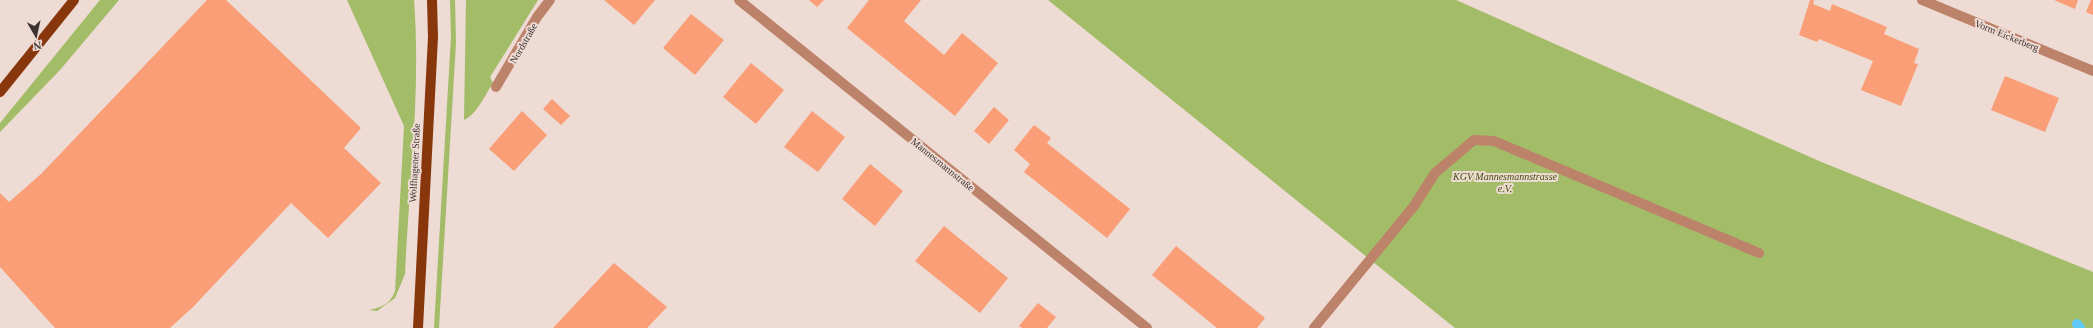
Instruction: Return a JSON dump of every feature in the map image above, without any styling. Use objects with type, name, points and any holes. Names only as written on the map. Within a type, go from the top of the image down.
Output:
[{"type":"main road","points":[[0,92],[74,0]]},
{"type":"main road","name":"Wolfhagener Straße","points":[[418,328],[434,37],[432,0]]},
{"type":"street","name":"Nordstraße","points":[[496,87],[537,18],[550,0]]},
{"type":"street","name":"Mannesmannstraße","points":[[740,0],[1147,328]]},
{"type":"street","name":"Vorm Eickerberg","points":[[1922,0],[2093,71]]},
{"type":"street","points":[[1314,328],[1414,206],[1435,173],[1474,140],[1494,141],[1759,253]]},
{"type":"green space","points":[[100,0],[119,0],[60,70],[0,132],[0,123]]},
{"type":"green space","points":[[347,0],[414,0],[416,68],[414,137],[405,274],[395,298],[377,311],[369,310],[378,308],[388,302],[395,291],[404,126]]},
{"type":"green space","points":[[450,0],[455,0],[456,43],[439,328],[434,328],[451,36]]},
{"type":"green space","points":[[466,0],[538,0],[490,77],[493,83],[484,98],[477,109],[464,120]]},
{"type":"green space","name":"KGV Mannesmannstrasse e.V.","points":[[1048,0],[1456,0],[1819,161],[2093,272],[2093,328],[1455,328]]},
{"type":"building","points":[[207,0],[226,0],[361,128],[344,148],[381,183],[328,238],[291,203],[193,307],[170,328],[55,328],[0,267],[0,193],[9,202],[41,174]]},
{"type":"building","points":[[604,0],[655,0],[634,25]]},
{"type":"building","points":[[809,0],[824,0],[817,7]]},
{"type":"building","points":[[869,0],[921,0],[904,21],[944,55],[962,33],[998,63],[955,116],[847,28]]},
{"type":"building","points":[[1810,0],[1814,0],[1813,4],[1830,11],[1832,4],[1887,27],[1884,34],[1919,49],[1914,63],[1918,64],[1901,106],[1861,90],[1873,61],[1819,39],[1817,42],[1799,35]]},
{"type":"building","points":[[2054,0],[2078,0],[2075,9]]},
{"type":"building","points":[[2091,0],[2093,0],[2093,15],[2086,12]]},
{"type":"building","points":[[691,14],[724,40],[695,75],[663,48]]},
{"type":"building","points":[[751,63],[784,90],[756,124],[723,97]]},
{"type":"building","points":[[2005,76],[2059,98],[2045,132],[1991,110]]},
{"type":"building","points":[[552,99],[570,116],[561,125],[543,109]]},
{"type":"building","points":[[994,107],[1009,120],[989,144],[974,131]]},
{"type":"building","points":[[522,111],[547,135],[514,171],[489,149]]},
{"type":"building","points":[[812,111],[845,137],[818,172],[784,147]]},
{"type":"building","points":[[1034,125],[1051,138],[1047,143],[1130,209],[1107,238],[1024,172],[1030,164],[1014,150]]},
{"type":"building","points":[[870,164],[903,191],[875,226],[842,199]]},
{"type":"building","points":[[944,226],[1008,278],[980,313],[915,261]]},
{"type":"building","points":[[1176,246],[1265,318],[1257,328],[1217,328],[1152,275]]},
{"type":"building","points":[[614,263],[667,307],[647,328],[553,328]]},
{"type":"building","points":[[1038,303],[1056,317],[1047,328],[1022,328],[1019,326]]},
{"type":"waterway","points":[[2077,324],[2080,328]]}]
